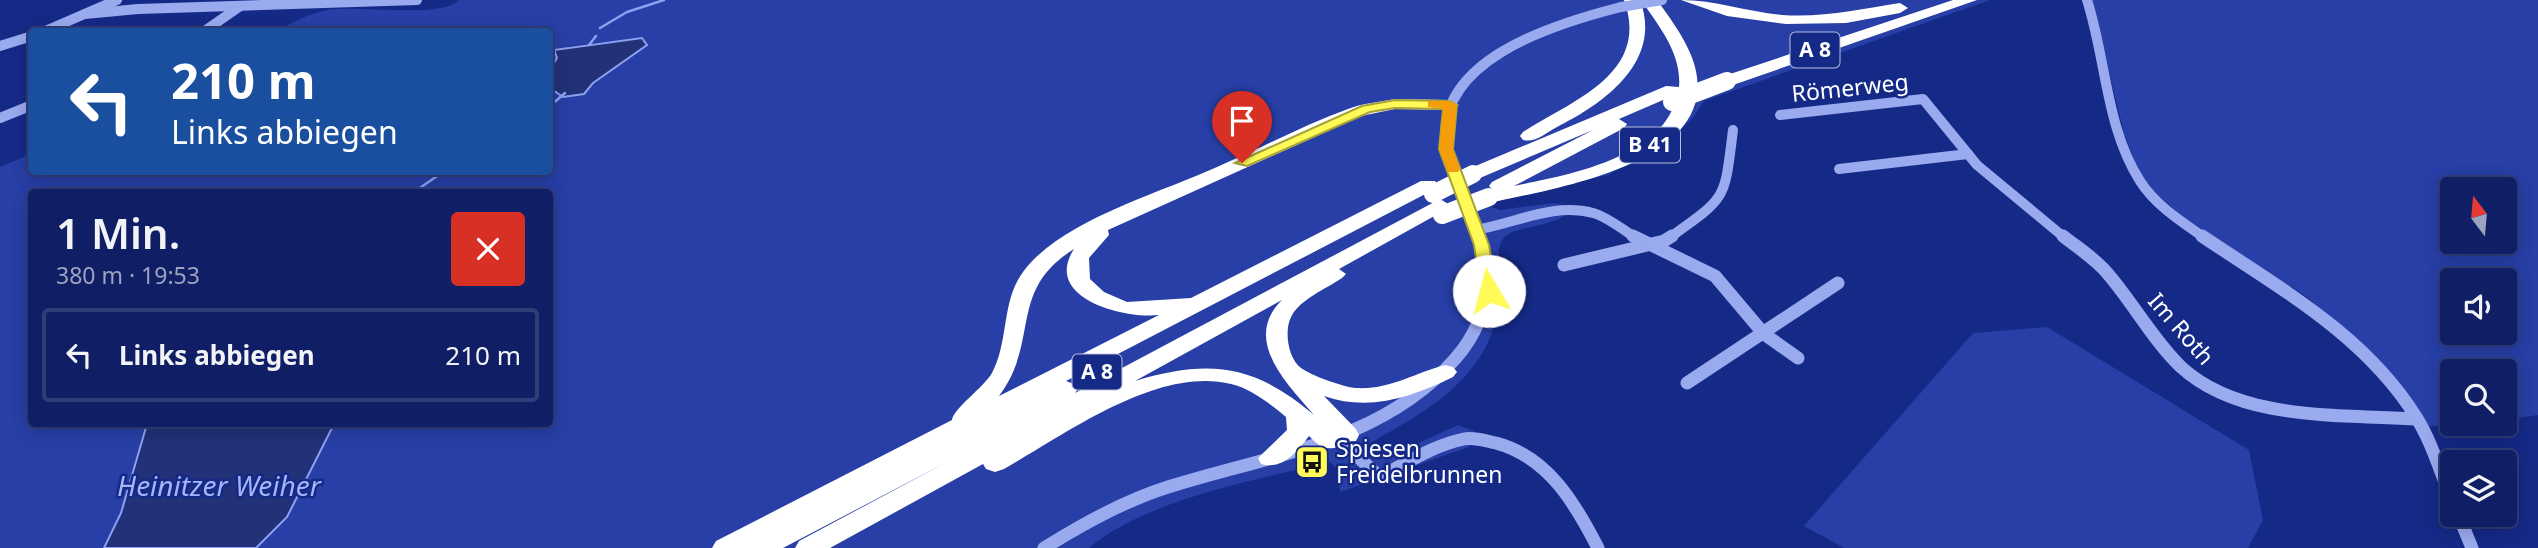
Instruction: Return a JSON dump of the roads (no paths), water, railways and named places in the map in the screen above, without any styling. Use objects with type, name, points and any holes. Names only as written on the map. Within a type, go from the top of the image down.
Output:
[{"type":"highway","name":"B 41","points":[[1479,183],[1594,173],[1624,160],[1668,130],[1683,108],[1689,78],[1679,44],[1649,0]]},
{"type":"highway","points":[[1689,0],[1728,12],[1784,19],[1842,19],[1912,7]]},
{"type":"highway","name":"A 8","points":[[760,548],[1436,200],[1618,124],[1672,96],[1937,0]]},
{"type":"highway","name":"A 8","points":[[1726,76],[1969,0]]},
{"type":"highway","points":[[1449,111],[1392,114],[1346,124],[1097,237],[1086,246],[1076,263],[1076,272],[1086,291],[1127,308],[1168,307],[1239,281],[1479,183],[1512,146],[1578,109],[1618,75],[1630,59],[1639,29],[1627,4]]},
{"type":"highway","name":"A 8","points":[[1479,183],[1649,99],[1672,96]]},
{"type":"highway","points":[[1512,146],[1584,118],[1649,99]]},
{"type":"highway","points":[[899,459],[963,418],[995,387],[1010,356],[1023,287],[1043,262],[1058,251],[1106,224],[1356,113],[1395,104],[1449,111]]},
{"type":"highway","name":"A 8","points":[[816,544],[1436,200]]},
{"type":"highway","points":[[1338,438],[1289,368],[1274,341],[1273,329],[1290,304],[1436,200]]},
{"type":"highway","points":[[816,544],[930,498],[1335,274]]},
{"type":"highway","points":[[725,548],[1239,281]]},
{"type":"highway","points":[[1289,368],[1311,383],[1350,394],[1369,396],[1409,390],[1445,372]]},
{"type":"highway","points":[[1126,391],[1178,375],[1225,375],[1260,385],[1338,438]]},
{"type":"highway","points":[[1270,458],[1283,451],[1299,432],[1298,413]]},
{"type":"street","points":[[52,28],[117,0]]},
{"type":"street","points":[[85,14],[261,3],[417,0]]},
{"type":"street","points":[[1044,548],[1079,527],[1166,487],[1338,438],[1382,416],[1445,372],[1465,348],[1480,320],[1489,291],[1485,260],[1446,149],[1449,111],[1460,88],[1481,67],[1518,41],[1563,23],[1627,4],[1662,0]]},
{"type":"street","points":[[2087,0],[2097,32],[2117,129],[2141,183],[2184,224],[2298,299],[2371,359],[2417,419],[2440,472]]},
{"type":"street","points":[[209,28],[239,6]]},
{"type":"street","points":[[0,46],[28,37]]},
{"type":"street","name":"Römerweg","points":[[1780,115],[1923,99]]},
{"type":"street","name":"Im Roth","points":[[1923,99],[1988,175],[2101,266],[2179,365],[2204,386],[2254,404],[2286,410],[2417,419]]},
{"type":"street","points":[[0,118],[28,107]]},
{"type":"street","points":[[1564,265],[1649,245],[1675,236],[1721,197],[1725,190],[1733,130]]},
{"type":"street","points":[[1839,169],[1968,153]]},
{"type":"street","points":[[1475,229],[1507,225],[1545,212],[1583,211],[1604,218],[1649,245],[1715,276],[1764,334],[1798,358]]},
{"type":"street","points":[[1687,383],[1838,283]]},
{"type":"street","points":[[1338,438],[1380,477],[1445,445],[1467,438],[1506,445],[1537,460],[1580,516],[1598,548]]},
{"type":"street","points":[[2463,527],[2472,548]]},
{"type":"water","points":[[642,38],[647,45],[593,83],[584,94],[563,97],[553,90],[553,65],[557,58],[554,50]]},
{"type":"water","name":"Heinitzer Weiher","points":[[146,427],[332,427],[287,517],[256,548],[104,548],[121,513]]},
{"type":"waterway","points":[[600,28],[627,12],[664,0]]},
{"type":"waterway","points":[[589,45],[596,36]]},
{"type":"waterway","points":[[553,103],[565,93]]},
{"type":"waterway","points":[[418,189],[439,175]]},
{"type":"place","name":"Spiesen Freidelbrunnen","points":[[1312,462]]}]
